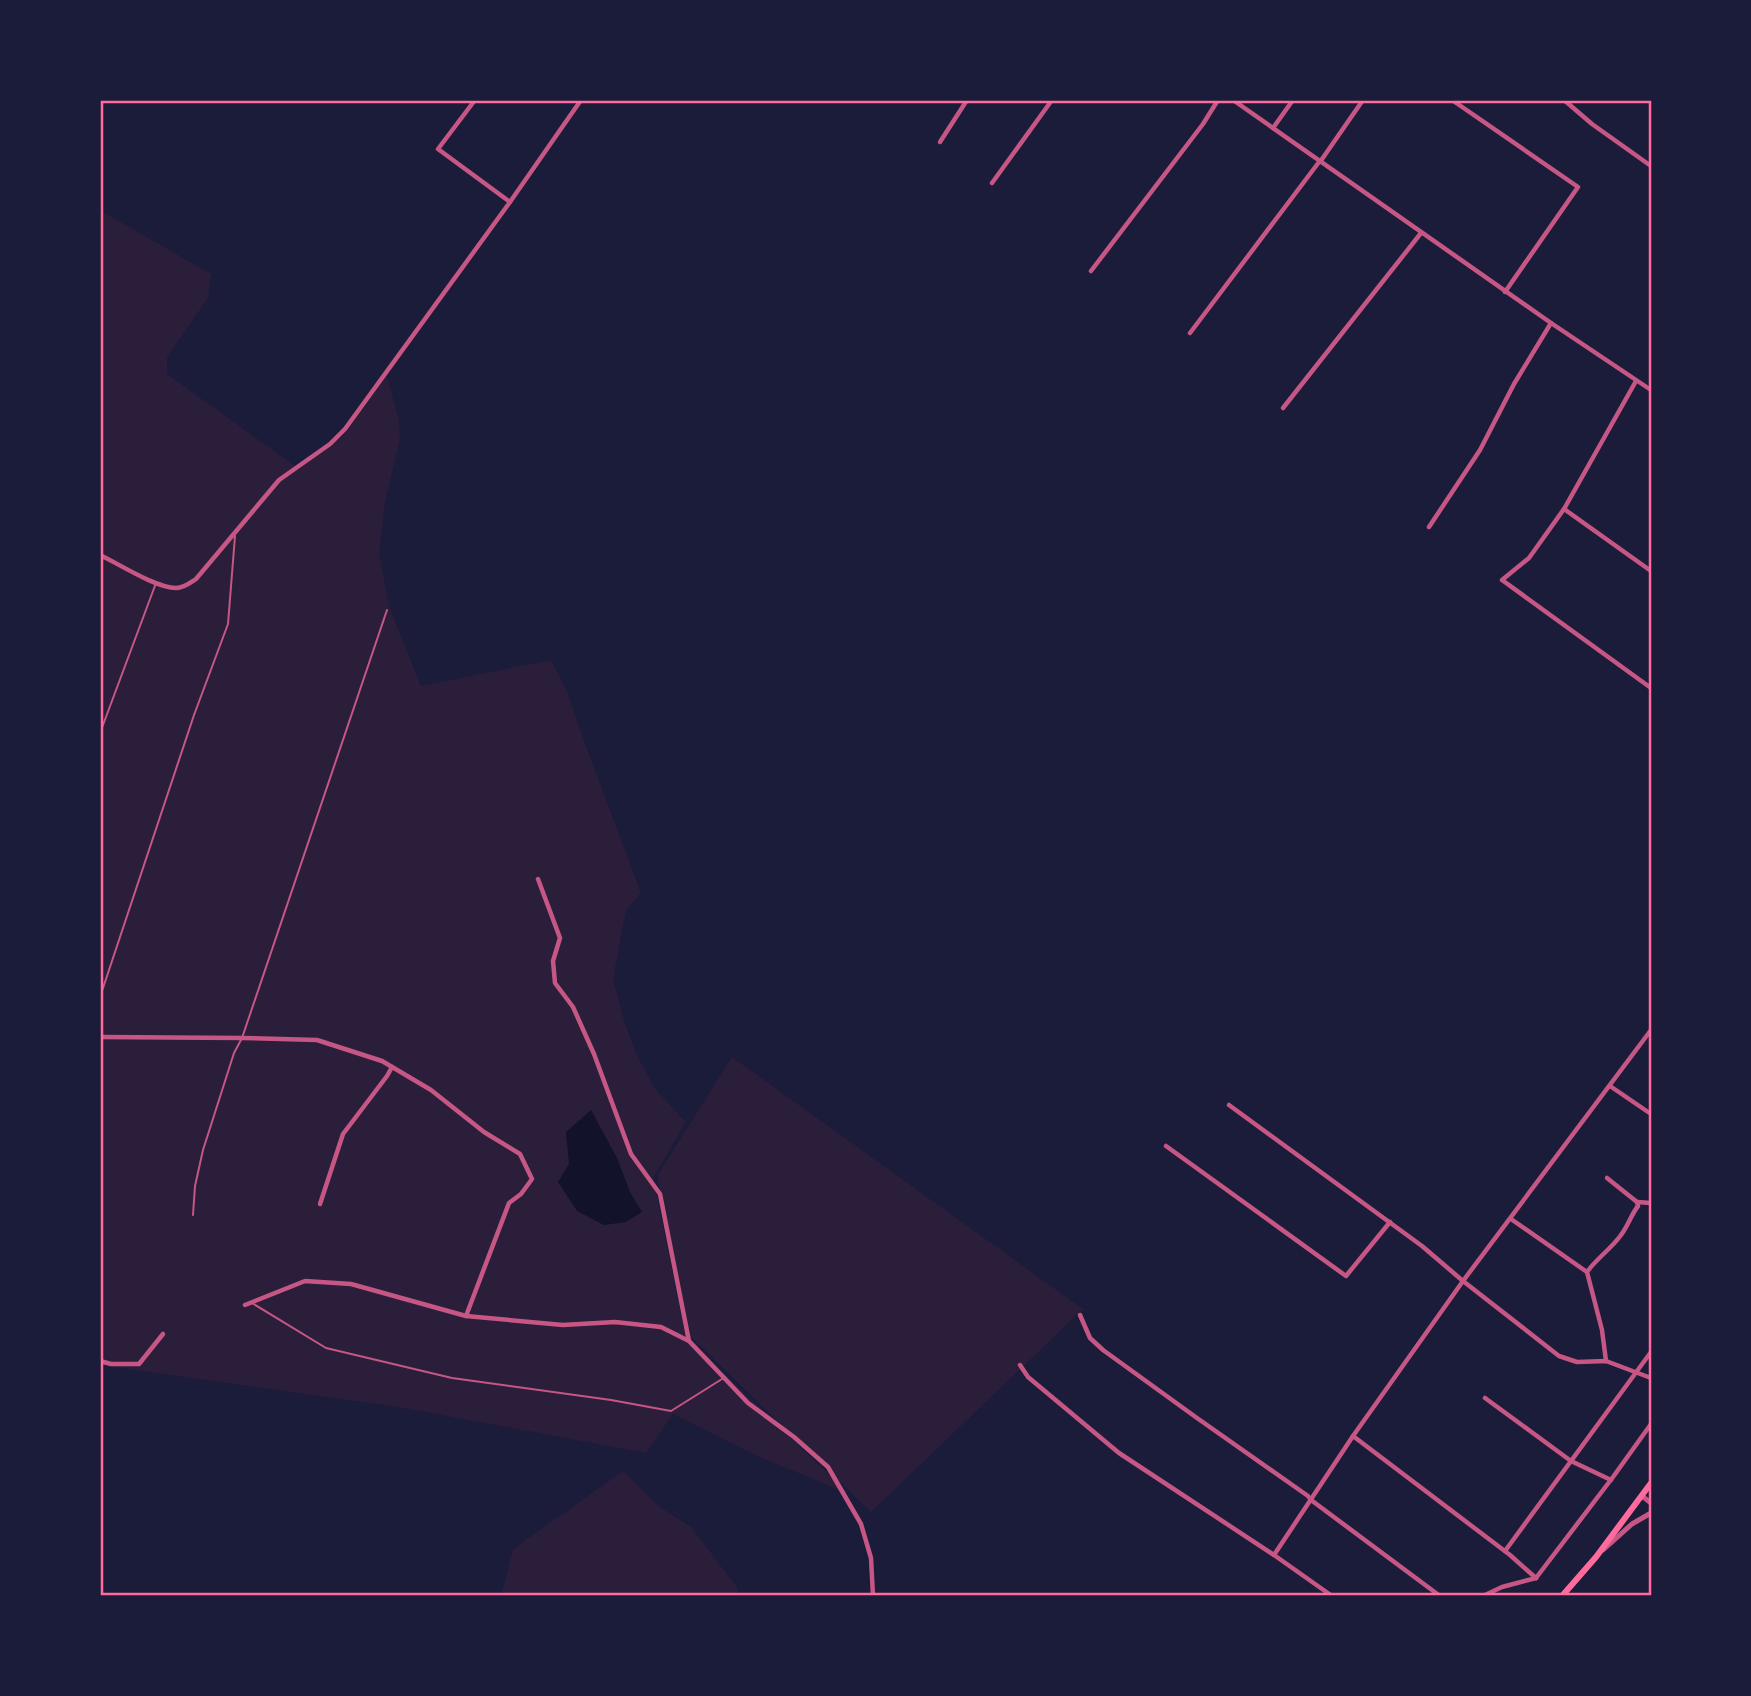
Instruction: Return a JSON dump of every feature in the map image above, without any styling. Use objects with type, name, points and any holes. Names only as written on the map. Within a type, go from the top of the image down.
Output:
[{"type":"main road","points":[[1562,1596],[1651,1486]]},
{"type":"street","points":[[475,100],[438,149],[510,202]]},
{"type":"street","points":[[100,555],[156,583],[175,588],[185,587],[196,579],[279,480],[312,458],[345,429],[581,100]]},
{"type":"street","points":[[940,142],[967,100]]},
{"type":"street","points":[[992,183],[1052,100]]},
{"type":"street","points":[[1091,271],[1203,124],[1218,100]]},
{"type":"street","points":[[1233,100],[1505,292],[1651,390]]},
{"type":"street","points":[[1273,128],[1293,100]]},
{"type":"street","points":[[1190,333],[1363,100]]},
{"type":"street","points":[[1452,100],[1578,187],[1505,292]]},
{"type":"street","points":[[1564,100],[1592,124],[1651,166]]},
{"type":"street","points":[[1283,408],[1421,233]]},
{"type":"street","points":[[1429,527],[1479,450],[1514,384],[1551,323]]},
{"type":"street","points":[[1636,381],[1564,509],[1529,558],[1502,580],[1650,685]]},
{"type":"street","points":[[1564,509],[1651,571]]},
{"type":"street","points":[[538,879],[559,938],[553,961],[555,983],[573,1007],[594,1054],[631,1154],[660,1194],[689,1340]]},
{"type":"street","points":[[1274,1555],[1353,1436],[1463,1281],[1651,1031]]},
{"type":"street","points":[[100,1037],[317,1040],[382,1061],[431,1090],[484,1132],[520,1154],[532,1179],[521,1194],[509,1203],[466,1317]]},
{"type":"street","points":[[320,1204],[343,1135],[392,1067]]},
{"type":"street","points":[[1610,1086],[1651,1114]]},
{"type":"street","points":[[1228,1105],[1422,1246],[1559,1356],[1577,1362],[1606,1361],[1651,1378]]},
{"type":"street","points":[[1166,1146],[1346,1276],[1390,1222]]},
{"type":"street","points":[[1607,1178],[1637,1202],[1651,1203]]},
{"type":"street","points":[[1587,1272],[1623,1234],[1637,1202]]},
{"type":"street","points":[[1511,1219],[1587,1272],[1602,1330],[1606,1361]]},
{"type":"street","points":[[245,1305],[304,1281],[351,1284],[466,1317],[563,1325],[615,1322],[661,1327],[689,1340],[748,1403],[828,1467],[861,1524],[871,1558],[873,1596]]},
{"type":"street","points":[[1080,1315],[1090,1338],[1103,1350],[1308,1496],[1440,1596]]},
{"type":"street","points":[[100,1361],[111,1364],[139,1364],[163,1334]]},
{"type":"street","points":[[1505,1551],[1651,1352]]},
{"type":"street","points":[[1020,1365],[1028,1377],[1119,1453],[1332,1596]]},
{"type":"street","points":[[1485,1398],[1571,1461],[1611,1480]]},
{"type":"street","points":[[1483,1596],[1502,1587],[1536,1578],[1651,1424]]},
{"type":"street","points":[[1353,1436],[1505,1551],[1536,1578]]},
{"type":"street","points":[[1642,1496],[1651,1503]]},
{"type":"street","points":[[1596,1557],[1632,1524],[1651,1513]]},
{"type":"lane","points":[[100,997],[194,715],[228,624],[236,531]]},
{"type":"lane","points":[[100,733],[156,583]]},
{"type":"lane","points":[[193,1214],[195,1186],[204,1150],[234,1053],[242,1038],[387,610]]},
{"type":"lane","points":[[251,1302],[326,1348],[452,1378],[671,1411],[724,1378]]},
{"type":"shaded area","points":[[100,210],[211,274],[208,298],[167,357],[167,374],[299,469],[343,436],[387,376],[399,421],[400,440],[385,502],[379,554],[390,609],[421,686],[551,660],[567,691],[641,893],[626,910],[613,979],[636,1053],[655,1089],[686,1122],[653,1178],[685,1333],[849,1494],[757,1456],[673,1414],[646,1453],[404,1408],[100,1365]]},
{"type":"shaded area","points":[[732,1057],[1083,1309],[871,1512],[691,1337],[657,1176]]},
{"type":"shaded area","points":[[591,1110],[642,1212],[626,1222],[604,1225],[577,1211],[558,1182],[569,1164],[566,1132]]},
{"type":"shaded area","points":[[623,1471],[657,1505],[691,1527],[737,1587],[739,1596],[501,1596],[513,1549]]}]
